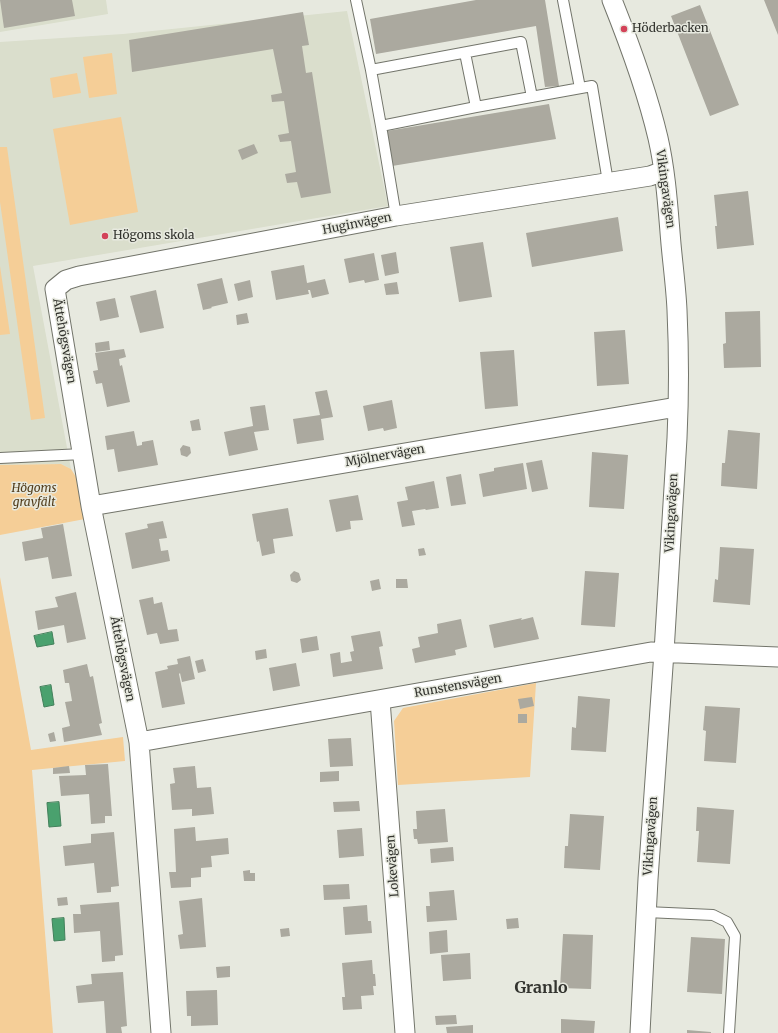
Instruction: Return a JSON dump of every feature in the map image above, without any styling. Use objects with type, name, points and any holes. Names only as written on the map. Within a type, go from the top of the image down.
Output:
[{"type":"street","name":"Vikingavägen","points":[[612,0],[624,29],[650,108],[658,140],[664,171],[669,214],[677,309],[678,407],[664,652],[646,912],[640,1033]]},
{"type":"street","name":"Huginvägen","points":[[55,289],[66,280],[79,276],[396,216],[650,176],[664,171]]},
{"type":"street","name":"Ättehögsvägen","points":[[55,289],[91,506],[139,742],[162,1033]]},
{"type":"street","name":"Mjölnervägen","points":[[91,506],[678,407]]},
{"type":"street","name":"Runstensvägen","points":[[139,742],[651,652],[778,658]]},
{"type":"street","name":"Lokevägen","points":[[380,700],[405,1033]]},
{"type":"lane","points":[[356,0],[382,126],[396,216]]},
{"type":"lane","points":[[563,0],[580,88]]},
{"type":"lane","points":[[371,70],[521,42],[532,97]]},
{"type":"lane","points":[[465,53],[476,107]]},
{"type":"lane","points":[[382,126],[592,86],[608,182]]},
{"type":"lane","points":[[0,458],[83,454]]},
{"type":"lane","points":[[646,912],[713,915],[728,922],[735,936],[729,1033]]},
{"type":"shaded area","points":[[0,0],[106,0],[108,14],[0,32]]},
{"type":"shaded area","name":"Högoms skola","points":[[347,11],[388,206],[33,266],[71,469],[61,464],[0,465],[0,42],[123,34]]},
{"type":"shaded area","points":[[52,632],[54,644],[37,647],[34,636]]},
{"type":"shaded area","points":[[51,685],[54,705],[44,707],[40,687]]},
{"type":"shaded area","points":[[59,802],[61,826],[49,827],[47,803]]},
{"type":"shaded area","points":[[64,918],[65,940],[54,941],[52,919]]},
{"type":"green space","points":[[112,53],[117,94],[89,98],[83,57]]},
{"type":"green space","points":[[77,73],[81,93],[53,98],[50,78]]},
{"type":"green space","points":[[121,117],[138,212],[70,225],[53,129]]},
{"type":"green space","points":[[0,147],[7,147],[45,418],[31,420],[0,202]]},
{"type":"green space","points":[[0,266],[10,334],[0,335]]},
{"type":"green space","name":"Högoms gravfält","points":[[61,464],[71,469],[76,477],[85,519],[0,535],[0,465]]},
{"type":"green space","points":[[0,577],[31,750],[123,737],[125,761],[32,770],[53,1033],[0,1033]]},
{"type":"green space","points":[[536,683],[530,777],[398,785],[394,721],[403,708]]},
{"type":"building","points":[[0,0],[72,0],[75,16],[4,28]]},
{"type":"building","points":[[476,0],[545,0],[559,86],[545,87],[536,26],[376,54],[370,19]]},
{"type":"building","points":[[764,0],[778,0],[778,35]]},
{"type":"building","points":[[700,5],[739,105],[710,116],[671,16]]},
{"type":"building","points":[[303,12],[309,45],[302,46],[306,73],[312,72],[331,193],[301,198],[297,182],[287,183],[285,174],[296,172],[291,141],[280,142],[278,135],[289,133],[284,101],[272,102],[271,95],[282,93],[273,49],[132,72],[129,40]]},
{"type":"building","points":[[549,104],[556,139],[392,166],[387,131]]},
{"type":"building","points":[[254,144],[258,153],[242,160],[238,150]]},
{"type":"building","points":[[748,191],[754,245],[717,249],[715,226],[717,226],[714,195]]},
{"type":"building","points":[[618,217],[623,251],[532,267],[526,233]]},
{"type":"building","points":[[483,242],[492,297],[459,302],[450,247]]},
{"type":"building","points":[[396,252],[399,273],[385,276],[381,255]]},
{"type":"building","points":[[374,253],[379,280],[365,283],[364,280],[349,283],[344,259]]},
{"type":"building","points":[[304,265],[307,283],[325,279],[329,294],[312,298],[310,290],[308,290],[309,294],[276,300],[271,271]]},
{"type":"building","points":[[222,278],[228,303],[203,310],[197,284]]},
{"type":"building","points":[[250,280],[253,297],[238,301],[234,284]]},
{"type":"building","points":[[397,282],[399,294],[386,295],[384,284]]},
{"type":"building","points":[[156,290],[164,328],[140,333],[130,296]]},
{"type":"building","points":[[115,298],[119,317],[100,321],[96,302]]},
{"type":"building","points":[[760,311],[761,367],[724,368],[723,344],[726,343],[725,312]]},
{"type":"building","points":[[247,313],[249,323],[237,325],[236,315]]},
{"type":"building","points":[[625,330],[629,384],[597,386],[594,332]]},
{"type":"building","points":[[109,341],[110,350],[96,352],[95,343]]},
{"type":"building","points":[[124,349],[126,357],[119,359],[120,366],[122,365],[130,402],[107,407],[102,383],[96,384],[93,371],[98,370],[95,353]]},
{"type":"building","points":[[514,350],[518,406],[485,409],[480,352]]},
{"type":"building","points":[[327,390],[333,417],[321,419],[324,440],[297,444],[293,419],[320,415],[315,392]]},
{"type":"building","points":[[392,400],[397,428],[384,431],[383,428],[368,431],[363,406]]},
{"type":"building","points":[[265,405],[269,430],[254,432],[258,450],[229,456],[224,432],[253,426],[250,407]]},
{"type":"building","points":[[199,419],[201,430],[192,431],[190,421]]},
{"type":"building","points":[[728,430],[760,433],[757,489],[721,486],[722,463],[725,463]]},
{"type":"building","points":[[134,431],[137,446],[142,445],[142,442],[153,440],[158,465],[118,472],[114,449],[107,450],[105,436]]},
{"type":"building","points":[[183,445],[190,447],[191,453],[187,457],[181,455],[180,449]]},
{"type":"building","points":[[592,452],[628,455],[624,509],[589,507]]},
{"type":"building","points":[[542,460],[548,489],[532,492],[526,463]]},
{"type":"building","points":[[523,463],[527,489],[483,497],[479,474],[494,471],[494,468]]},
{"type":"building","points":[[461,474],[466,504],[451,506],[446,477]]},
{"type":"building","points":[[434,481],[439,508],[412,511],[415,525],[402,527],[397,502],[408,500],[405,487]]},
{"type":"building","points":[[358,495],[363,520],[350,521],[351,529],[336,532],[329,500]]},
{"type":"building","points":[[288,508],[293,536],[273,539],[275,553],[262,556],[259,541],[257,542],[252,514]]},
{"type":"building","points":[[163,521],[167,538],[159,539],[161,551],[168,550],[170,561],[132,569],[125,533],[148,528],[147,524]]},
{"type":"building","points":[[63,524],[72,576],[52,579],[48,557],[25,561],[22,542],[43,538],[41,528]]},
{"type":"building","points":[[720,547],[754,549],[750,605],[713,602],[715,579],[718,580]]},
{"type":"building","points":[[424,548],[426,555],[419,556],[418,549]]},
{"type":"building","points":[[294,571],[299,573],[301,580],[297,583],[291,581],[290,575]]},
{"type":"building","points":[[585,571],[619,573],[615,627],[581,625]]},
{"type":"building","points":[[379,579],[381,589],[372,591],[370,581]]},
{"type":"building","points":[[396,579],[407,579],[408,588],[396,588]]},
{"type":"building","points":[[76,592],[86,639],[67,643],[64,625],[38,630],[35,611],[58,607],[55,597]]},
{"type":"building","points":[[153,597],[154,604],[162,602],[168,630],[177,629],[179,641],[160,644],[157,633],[147,635],[139,600]]},
{"type":"building","points":[[533,617],[539,639],[494,648],[489,625]]},
{"type":"building","points":[[461,619],[467,647],[455,650],[456,655],[415,663],[412,649],[420,647],[418,637],[438,633],[437,624]]},
{"type":"building","points":[[380,631],[383,646],[379,647],[383,669],[333,677],[330,654],[340,652],[341,663],[352,661],[350,652],[354,651],[351,636]]},
{"type":"building","points":[[317,636],[319,650],[302,653],[300,639]]},
{"type":"building","points":[[266,649],[267,658],[256,660],[255,651]]},
{"type":"building","points":[[190,656],[195,679],[182,682],[180,673],[179,674],[185,704],[162,708],[155,672],[168,669],[167,666],[178,664],[177,659]]},
{"type":"building","points":[[203,659],[206,671],[198,673],[195,661]]},
{"type":"building","points":[[296,663],[300,686],[273,691],[269,668]]},
{"type":"building","points":[[87,664],[90,677],[93,676],[102,723],[99,724],[102,735],[64,742],[62,728],[70,726],[65,702],[72,701],[69,683],[65,683],[63,670]]},
{"type":"building","points":[[578,696],[610,699],[606,752],[571,750],[572,727],[576,728]]},
{"type":"building","points":[[532,697],[534,706],[520,709],[518,699]]},
{"type":"building","points":[[705,706],[740,708],[736,763],[704,761],[706,731],[703,730]]},
{"type":"building","points":[[518,714],[527,714],[527,723],[518,723]]},
{"type":"building","points":[[54,732],[56,741],[50,742],[48,734]]},
{"type":"building","points":[[351,738],[353,766],[330,767],[328,739]]},
{"type":"building","points":[[108,764],[112,816],[105,816],[105,823],[91,824],[89,794],[61,796],[59,776],[86,775],[85,765]]},
{"type":"building","points":[[69,766],[70,773],[53,774],[53,768]]},
{"type":"building","points":[[195,766],[197,788],[211,787],[214,814],[192,816],[192,809],[172,810],[170,784],[175,783],[173,768]]},
{"type":"building","points":[[339,771],[339,781],[320,782],[320,772]]},
{"type":"building","points":[[359,801],[360,811],[334,812],[333,802]]},
{"type":"building","points":[[697,807],[734,810],[730,864],[697,862],[699,831],[696,831]]},
{"type":"building","points":[[445,809],[448,842],[418,844],[417,839],[414,839],[413,829],[417,829],[416,811]]},
{"type":"building","points":[[570,814],[604,816],[600,870],[564,868],[565,846],[568,846]]},
{"type":"building","points":[[195,827],[196,841],[228,838],[229,854],[211,856],[212,867],[201,868],[201,877],[191,878],[191,887],[171,888],[169,872],[176,872],[174,829]]},
{"type":"building","points":[[362,828],[364,856],[339,858],[337,830]]},
{"type":"building","points":[[114,832],[119,886],[111,887],[111,892],[97,893],[94,863],[65,866],[63,846],[91,843],[91,834]]},
{"type":"building","points":[[453,847],[454,861],[431,863],[430,849]]},
{"type":"building","points":[[250,870],[250,873],[255,873],[255,881],[244,881],[243,871]]},
{"type":"building","points":[[349,884],[350,899],[324,900],[323,885]]},
{"type":"building","points":[[454,890],[457,920],[427,922],[426,906],[430,906],[429,892]]},
{"type":"building","points":[[67,897],[68,905],[58,906],[57,898]]},
{"type":"building","points":[[202,898],[206,947],[180,949],[178,935],[183,934],[179,901]]},
{"type":"building","points":[[119,902],[123,955],[115,956],[115,961],[102,962],[100,931],[74,933],[73,914],[81,914],[80,905]]},
{"type":"building","points":[[367,905],[368,921],[371,921],[372,933],[345,935],[343,907]]},
{"type":"building","points":[[518,918],[519,928],[507,929],[506,919]]},
{"type":"building","points":[[289,928],[290,936],[281,937],[280,929]]},
{"type":"building","points":[[447,930],[448,952],[430,954],[429,932]]},
{"type":"building","points":[[563,934],[593,935],[591,989],[560,988]]},
{"type":"building","points":[[691,937],[725,939],[722,994],[687,992]]},
{"type":"building","points":[[470,953],[471,979],[443,981],[441,955]]},
{"type":"building","points":[[372,960],[376,986],[373,986],[374,995],[361,996],[362,1009],[343,1010],[342,997],[345,997],[342,963]]},
{"type":"building","points":[[230,966],[230,977],[217,978],[216,967]]},
{"type":"building","points":[[123,972],[127,1026],[121,1027],[122,1033],[106,1033],[104,1001],[78,1003],[76,986],[92,984],[91,974]]},
{"type":"building","points":[[217,990],[218,1025],[191,1026],[191,1016],[187,1016],[186,991]]},
{"type":"building","points":[[456,1015],[457,1024],[436,1025],[435,1016]]},
{"type":"building","points":[[561,1019],[595,1021],[594,1033],[561,1033]]},
{"type":"building","points":[[473,1025],[473,1033],[447,1033],[446,1027]]},
{"type":"building","points":[[687,1030],[711,1032],[711,1033],[687,1033]]},
{"type":"place","name":"Höderbacken","points":[[624,29]]},
{"type":"place","name":"Högoms skola","points":[[105,236]]},
{"type":"district","name":"Granlo","points":[[541,988]]}]
